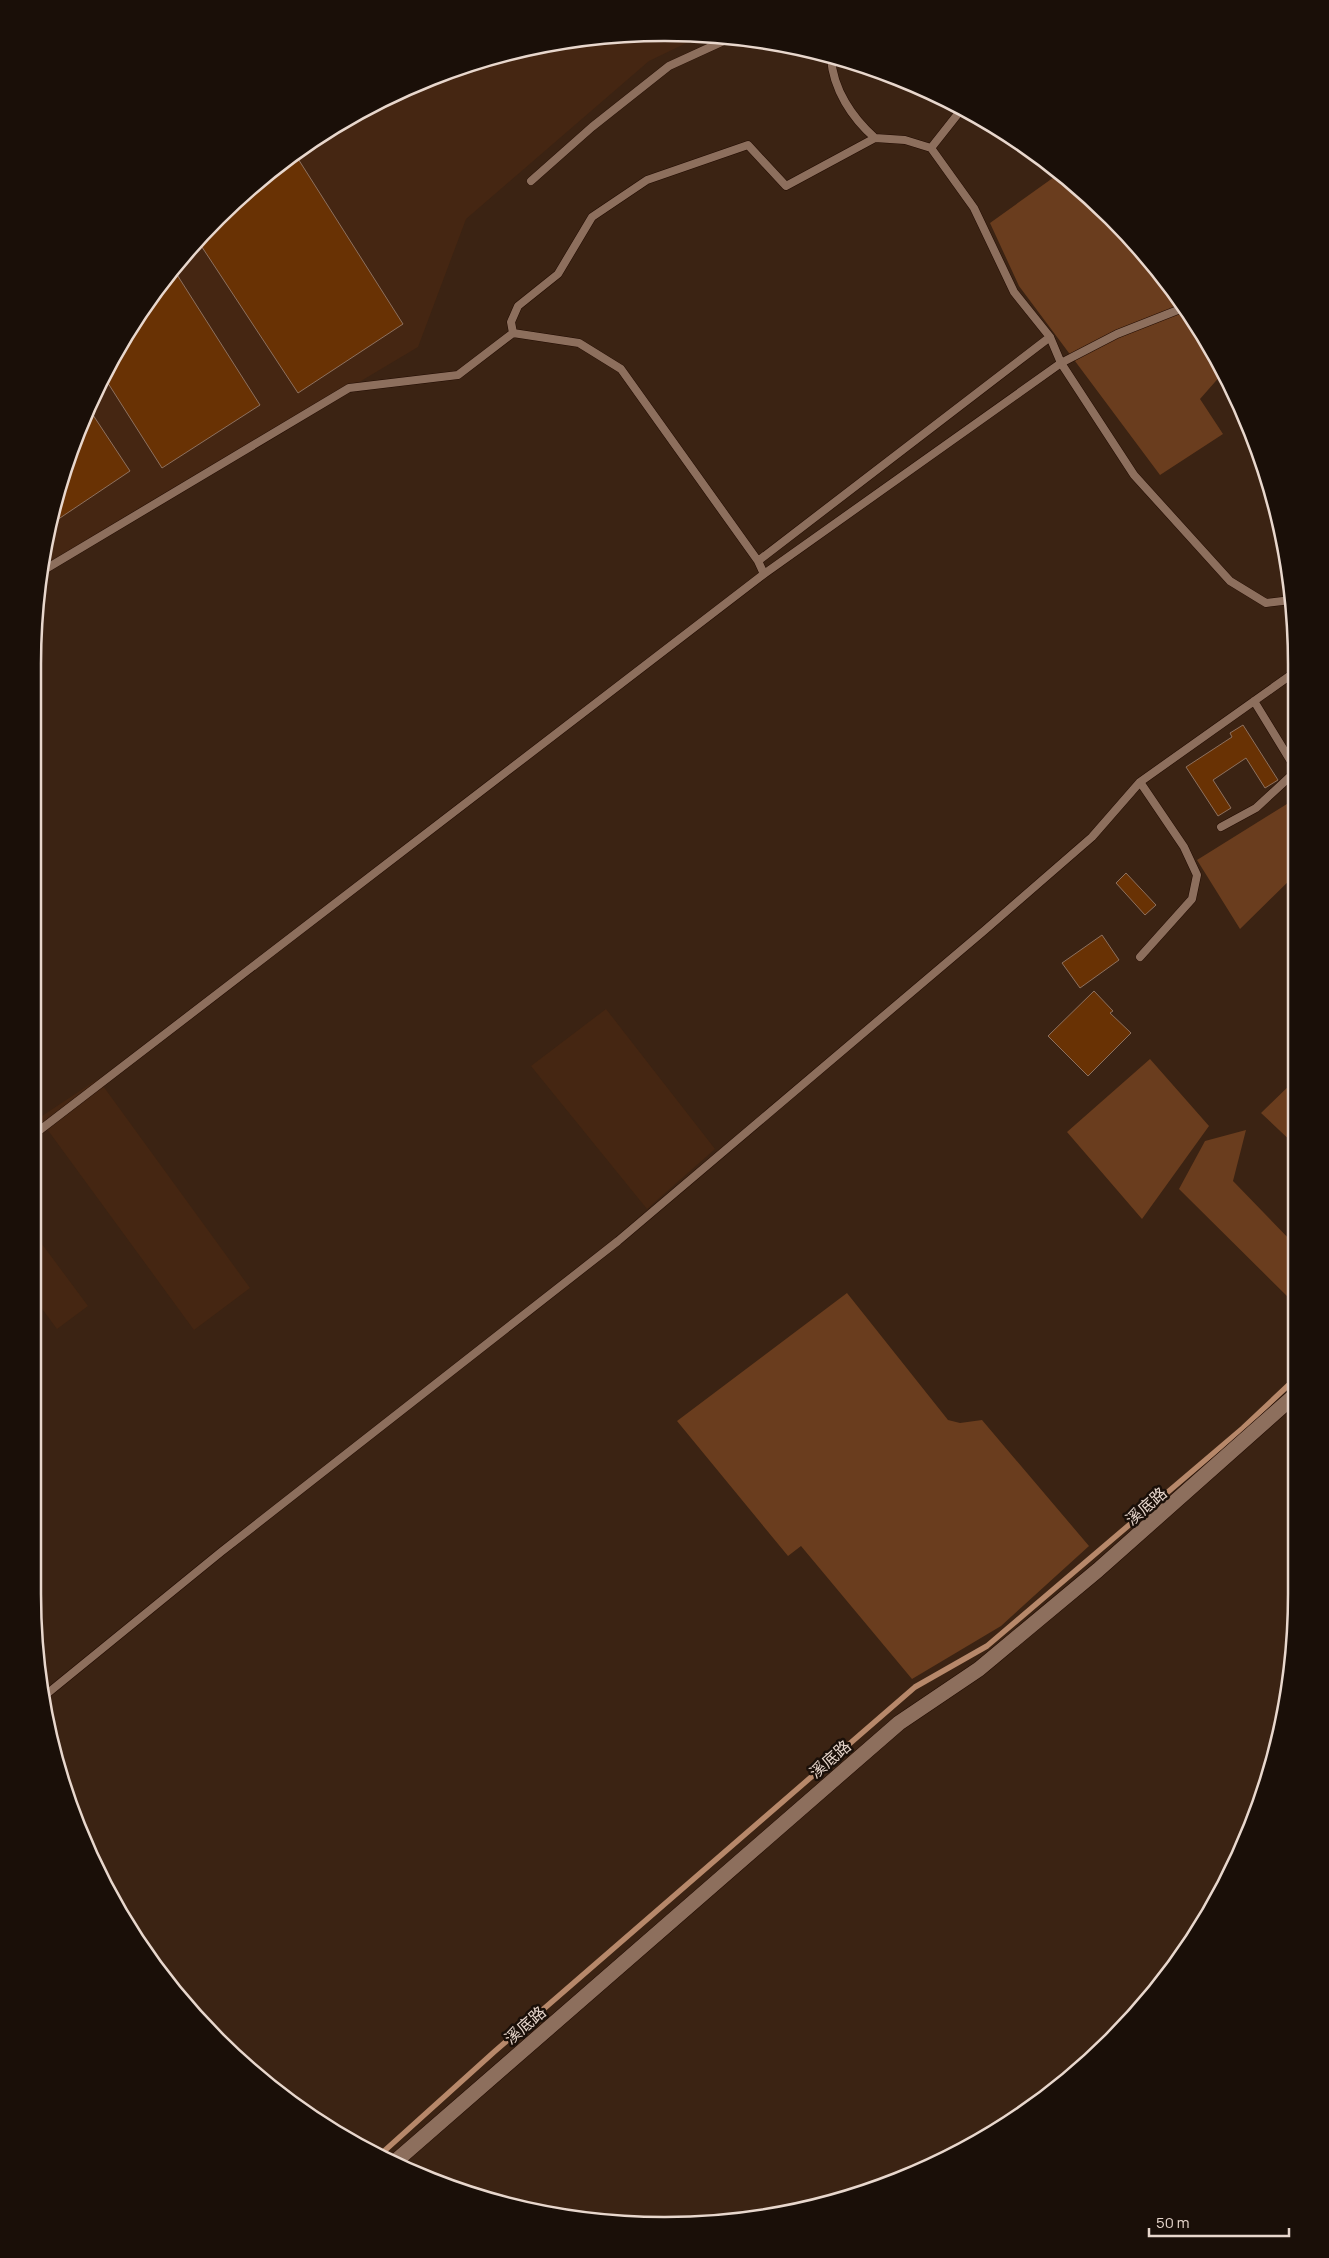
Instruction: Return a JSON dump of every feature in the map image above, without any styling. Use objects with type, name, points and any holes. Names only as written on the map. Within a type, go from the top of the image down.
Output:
[{"type":"street","name":"溪底路","points":[[400,2157],[891,1729],[979,1669],[1127,1545],[1288,1401]]},
{"type":"lane","points":[[531,181],[592,127],[669,66],[717,44]]},
{"type":"lane","points":[[832,64],[841,96],[859,124],[875,138]]},
{"type":"lane","points":[[931,148],[957,115]]},
{"type":"lane","points":[[513,333],[511,322],[518,306],[558,274],[592,217],[647,180],[748,145],[786,186],[875,138],[905,140],[931,148],[974,208],[1014,292],[1050,337],[1061,363],[1134,474],[1230,581],[1266,603],[1284,601]]},
{"type":"lane","points":[[41,1129],[764,574],[1061,363],[1117,334],[1177,310]]},
{"type":"lane","points":[[49,567],[349,388],[458,375],[513,333],[579,343],[621,369],[758,561],[764,574]]},
{"type":"lane","points":[[758,561],[1050,337]]},
{"type":"lane","points":[[50,1692],[221,1552],[618,1242],[1092,837],[1140,782],[1288,677]]},
{"type":"lane","points":[[1254,701],[1288,758]]},
{"type":"lane","points":[[1221,827],[1256,808],[1288,777]]},
{"type":"lane","points":[[1140,782],[1184,847],[1197,875],[1192,899],[1140,957]]},
{"type":"shaded area","points":[[664,41],[688,42],[649,61],[466,219],[418,347],[49,567],[62,503],[74,464],[106,389],[125,353],[146,318],[196,254],[224,224],[285,170],[318,146],[353,125],[426,89],[464,74],[503,62],[583,47]]},
{"type":"shaded area","points":[[1053,178],[1075,196],[1133,254],[1183,318],[1218,379],[1200,399],[1223,434],[1160,475],[1019,286],[990,223]]},
{"type":"shaded area","points":[[1288,803],[1288,882],[1240,929],[1197,860]]},
{"type":"shaded area","points":[[606,1009],[715,1149],[647,1209],[531,1066]]},
{"type":"shaded area","points":[[1150,1059],[1209,1126],[1142,1219],[1067,1132]]},
{"type":"shaded area","points":[[98,1079],[250,1288],[194,1330],[41,1121],[41,1117]]},
{"type":"shaded area","points":[[1288,1087],[1288,1138],[1261,1113]]},
{"type":"shaded area","points":[[1246,1130],[1233,1181],[1288,1238],[1288,1297],[1179,1189],[1205,1141]]},
{"type":"shaded area","points":[[41,1243],[88,1306],[57,1329],[41,1307]]},
{"type":"shaded area","points":[[847,1293],[948,1420],[960,1423],[982,1420],[1089,1546],[1001,1626],[912,1679],[801,1546],[788,1556],[677,1421]]},
{"type":"building","points":[[299,160],[403,324],[298,393],[202,247],[254,196]]},
{"type":"building","points":[[178,276],[260,405],[162,468],[109,384],[146,318]]},
{"type":"building","points":[[94,416],[130,471],[58,519],[74,464]]},
{"type":"building","points":[[1243,725],[1278,780],[1265,788],[1246,758],[1213,780],[1231,808],[1218,816],[1186,767],[1232,737],[1230,733]]},
{"type":"building","points":[[1126,873],[1156,905],[1145,915],[1116,883]]},
{"type":"building","points":[[1102,935],[1119,960],[1080,988],[1062,963]]},
{"type":"building","points":[[1094,991],[1113,1011],[1110,1013],[1131,1033],[1088,1076],[1048,1036]]},
{"type":"waterway","points":[[385,2150],[494,2052],[915,1687],[987,1646],[1243,1428],[1288,1386]]}]
